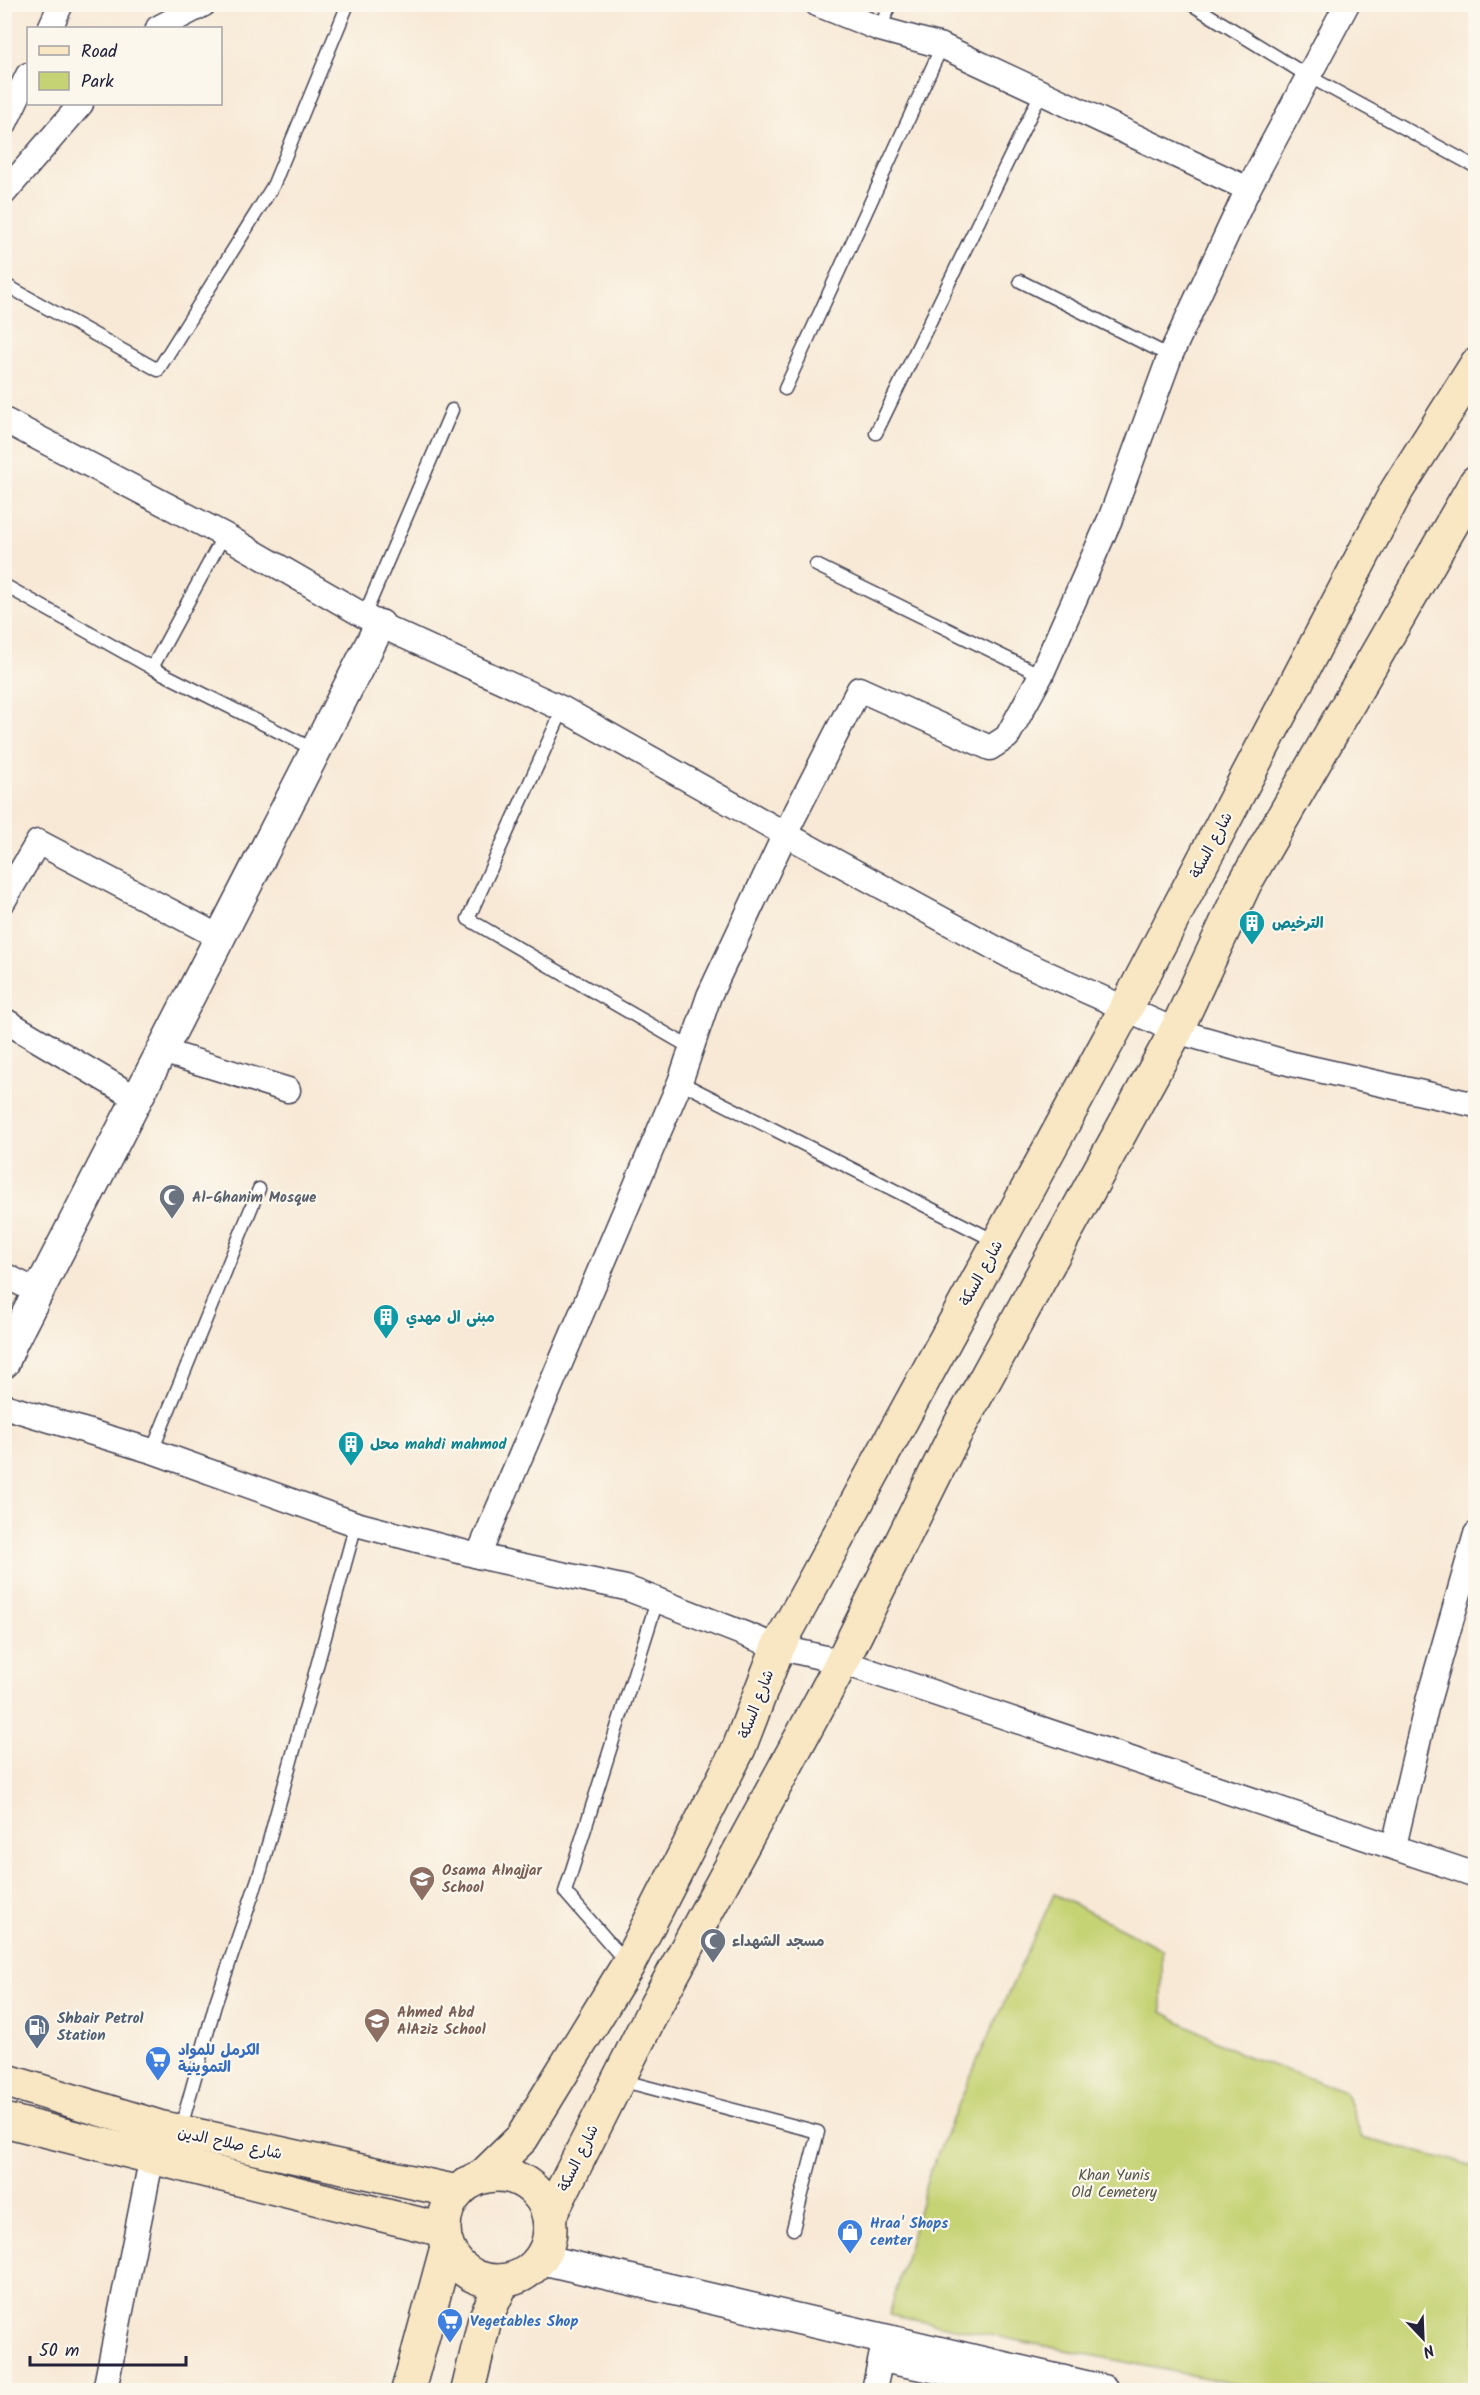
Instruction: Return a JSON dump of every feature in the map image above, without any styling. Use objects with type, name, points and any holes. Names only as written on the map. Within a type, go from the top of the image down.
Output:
[{"type":"main road","name":"شارع السكة","points":[[471,2184],[522,2138],[628,1965],[739,1748],[778,1647],[1125,1010],[1397,490],[1476,365]]},
{"type":"main road","name":"شارع السكة","points":[[549,2217],[617,2079],[703,1916],[843,1662],[955,1434],[1176,1030],[1245,883],[1476,482]]},
{"type":"main road","name":"شارع صلاح الدين","points":[[4,2080],[445,2239]]},
{"type":"main road","name":"شارع صلاح الدين","points":[[4,2120],[163,2139],[471,2184]]},
{"type":"main road","points":[[408,2391],[445,2239],[446,2213],[471,2184],[499,2175],[516,2178],[532,2187],[543,2201],[549,2217],[550,2235],[541,2259],[520,2276],[503,2281],[485,2280],[469,2274],[456,2263],[445,2239]]},
{"type":"main road","points":[[468,2391],[486,2319],[503,2281]]},
{"type":"street","points":[[50,27],[61,4]]},
{"type":"street","points":[[160,27],[204,4]]},
{"type":"street","points":[[817,4],[880,29],[942,46],[1248,189]]},
{"type":"street","points":[[478,1556],[680,1082],[710,996],[785,834],[859,689],[990,748],[1007,737],[1041,675],[1111,517],[1170,356],[1248,189],[1347,4]]},
{"type":"street","points":[[4,125],[27,77]]},
{"type":"street","points":[[4,193],[80,105]]},
{"type":"street","points":[[4,420],[224,535],[372,621],[563,709],[785,834],[1019,961],[1125,1010],[1176,1030],[1292,1064],[1476,1105]]},
{"type":"street","points":[[4,1333],[16,1281],[126,1092],[204,930],[301,744],[372,621]]},
{"type":"street","points":[[4,1363],[162,1051],[372,621]]},
{"type":"street","points":[[4,900],[38,842],[204,930]]},
{"type":"street","points":[[4,1020],[126,1092]]},
{"type":"street","points":[[162,1051],[288,1090]]},
{"type":"street","points":[[4,1406],[152,1451],[356,1524],[478,1556],[627,1588],[778,1647],[843,1662],[1476,1875]]},
{"type":"street","points":[[1394,1846],[1426,1708],[1476,1534]]},
{"type":"street","points":[[105,2391],[163,2139]]},
{"type":"street","points":[[541,2259],[1034,2391]]},
{"type":"street","points":[[874,2391],[883,2350]]},
{"type":"street","points":[[883,2350],[1103,2391]]},
{"type":"lane","points":[[4,284],[158,370],[273,186],[348,4]]},
{"type":"lane","points":[[880,29],[890,4]]},
{"type":"lane","points":[[1191,4],[1308,76],[1476,167]]},
{"type":"lane","points":[[784,389],[942,46]]},
{"type":"lane","points":[[876,433],[1042,91]]},
{"type":"lane","points":[[1020,281],[1170,356]]},
{"type":"lane","points":[[372,621],[452,410]]},
{"type":"lane","points":[[152,668],[224,535]]},
{"type":"lane","points":[[816,565],[1041,675]]},
{"type":"lane","points":[[4,585],[152,668],[301,744]]},
{"type":"lane","points":[[563,709],[468,919],[691,1048]]},
{"type":"lane","points":[[680,1082],[998,1242]]},
{"type":"lane","points":[[152,1451],[259,1189]]},
{"type":"lane","points":[[163,2139],[215,2005],[261,1870],[356,1524]]},
{"type":"lane","points":[[628,1965],[565,1892],[657,1601]]},
{"type":"lane","points":[[617,2079],[819,2132],[793,2229]]},
{"type":"green space","name":"Khan Yunis Old Cemetery","points":[[1054,1894],[1162,1949],[1162,2012],[1241,2054],[1345,2091],[1362,2138],[1475,2166],[1475,2390],[1266,2390],[889,2315],[929,2174],[977,2061]]},
{"type":"place","name":"الترخيص","points":[[1252,946]]},
{"type":"place","name":"Al-Ghanim Mosque","points":[[172,1220]]},
{"type":"place","name":"مبنى ال مهدي","points":[[386,1340]]},
{"type":"place","name":"محل mahdi mahmod","points":[[351,1467]]},
{"type":"place","name":"Osama Alnajjar School","points":[[422,1902]]},
{"type":"place","name":"مسجد الشهداء","points":[[713,1964]]},
{"type":"place","name":"Ahmed Abd AlAziz School","points":[[377,2044]]},
{"type":"place","name":"Shbair Petrol Station","points":[[37,2050]]},
{"type":"place","name":"الكرمل للمواد التموينية","points":[[158,2082]]},
{"type":"place","name":"Hraa' Shops center","points":[[850,2255]]},
{"type":"place","name":"Vegetables Shop","points":[[450,2344]]}]
